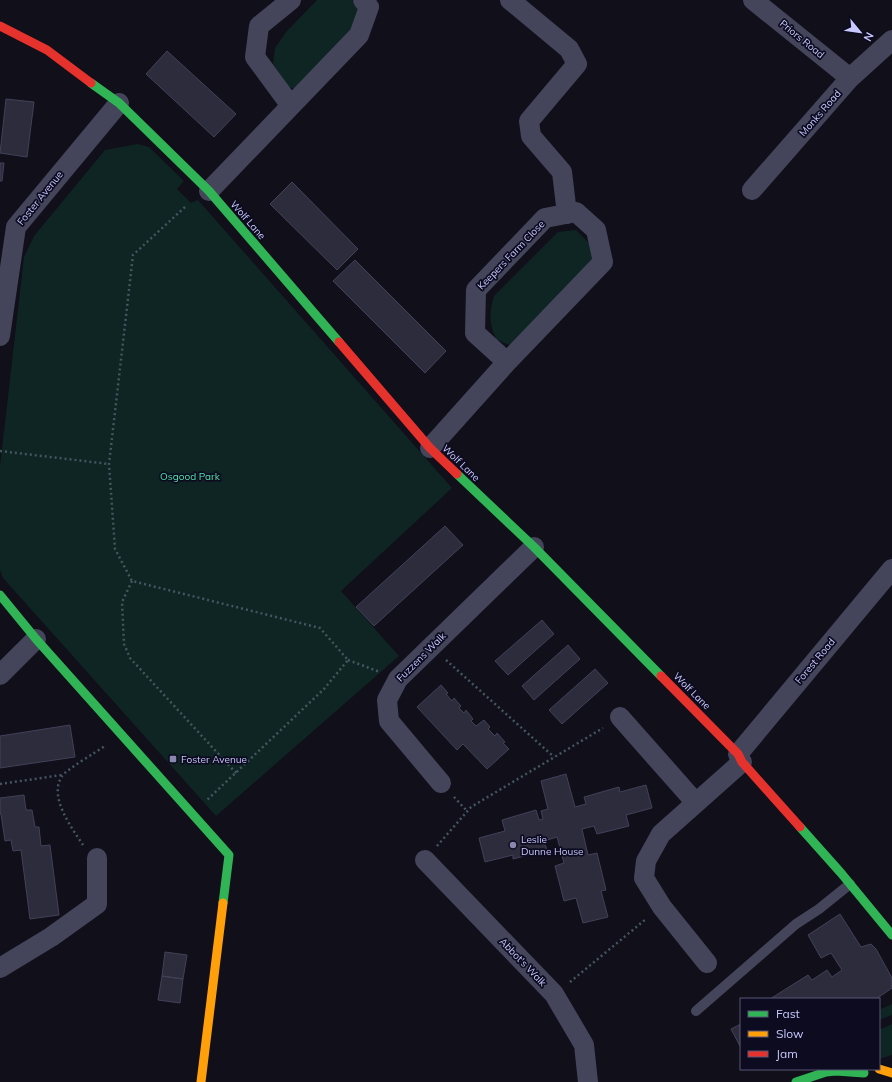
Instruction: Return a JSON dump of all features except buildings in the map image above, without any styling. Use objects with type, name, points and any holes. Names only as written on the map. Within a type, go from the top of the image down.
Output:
[{"type":"street","points":[[290,106],[255,57],[259,26],[292,0]]},
{"type":"street","points":[[209,190],[359,35],[369,7],[363,0]]},
{"type":"street","points":[[510,0],[569,49],[577,64],[529,121],[531,136],[562,172],[567,214]]},
{"type":"street","name":"Priors Road","points":[[753,0],[850,78]]},
{"type":"street","name":"Wolf Lane","points":[[0,26],[47,50],[119,103],[209,190],[430,448],[534,547],[740,758],[850,884],[892,935]]},
{"type":"street","name":"Monks Road","points":[[752,190],[850,78],[892,40]]},
{"type":"street","name":"Foster Avenue","points":[[0,336],[16,227],[119,103]]},
{"type":"street","name":"Keepers Farm Close","points":[[430,448],[507,362],[603,262],[596,230],[576,212],[545,218],[476,290],[475,334],[507,362]]},
{"type":"street","name":"Fuzzens Walk","points":[[441,783],[389,721],[387,700],[398,679],[534,547]]},
{"type":"street","name":"Forest Road","points":[[707,963],[662,907],[644,878],[646,861],[661,834],[696,802],[740,758],[892,568]]},
{"type":"street","points":[[0,595],[36,639],[228,855],[202,1082]]},
{"type":"street","points":[[0,675],[36,639]]},
{"type":"street","points":[[620,717],[696,802]]},
{"type":"street","name":"Abbot's Walk","points":[[425,860],[554,994],[584,1045],[588,1082]]},
{"type":"street","points":[[0,968],[51,937],[97,904],[97,861]]},
{"type":"street","points":[[796,1082],[826,1072],[836,1071],[864,1073],[871,1070]]},
{"type":"street","points":[[857,1082],[864,1073]]},
{"type":"street","points":[[813,1077],[828,1082]]},
{"type":"lane","points":[[696,1011],[796,924],[819,909],[850,884]]},
{"type":"path","points":[[185,207],[133,255],[109,464],[115,549],[132,581],[320,628],[348,660],[398,679]]},
{"type":"path","points":[[0,451],[109,464]]},
{"type":"path","points":[[132,581],[122,602],[124,644],[130,658],[236,772]]},
{"type":"path","points":[[431,646],[554,757]]},
{"type":"path","points":[[192,814],[324,689],[348,660]]},
{"type":"path","points":[[425,860],[471,807],[620,717]]},
{"type":"path","points":[[0,784],[62,775],[121,734]]},
{"type":"path","points":[[62,775],[57,788],[62,811],[84,847],[97,861]]},
{"type":"path","points":[[554,994],[662,907]]},
{"type":"green space","points":[[317,0],[352,0],[359,8],[361,20],[298,90],[289,87],[273,64],[275,48],[286,32]]},
{"type":"green space","name":"Osgood Park","points":[[138,144],[149,147],[184,181],[177,189],[191,203],[198,200],[452,488],[341,591],[399,656],[216,816],[3,578],[0,570],[0,466],[24,257],[34,236],[105,150]]},
{"type":"green space","points":[[576,230],[591,245],[593,259],[520,339],[509,345],[496,339],[490,318],[494,296],[558,232]]},
{"type":"green space","points":[[892,1004],[892,1015],[880,1020],[880,1010]]},
{"type":"green space","points":[[892,1024],[892,1055],[880,1059],[880,1030]]},
{"type":"traffic: fast","points":[[91,83],[119,103],[209,191],[339,342]]},
{"type":"traffic: fast","points":[[457,474],[534,547],[661,676]]},
{"type":"traffic: fast","points":[[0,595],[36,639],[229,855],[223,903]]},
{"type":"traffic: fast","points":[[800,827],[841,873],[892,935]]},
{"type":"traffic: fast","points":[[796,1082],[826,1072],[836,1071],[864,1073]]},
{"type":"traffic: slow","points":[[201,1082],[223,903]]},
{"type":"traffic: slow","points":[[880,1069],[892,1073]]},
{"type":"traffic: jam","points":[[0,26],[47,50],[91,83]]},
{"type":"traffic: jam","points":[[339,342],[430,448],[457,474]]},
{"type":"traffic: jam","points":[[661,676],[738,754],[742,762],[800,827]]},
{"type":"place","name":"Foster Avenue","points":[[173,759]]},
{"type":"place","name":"Leslie Dunne House","points":[[513,845]]}]
